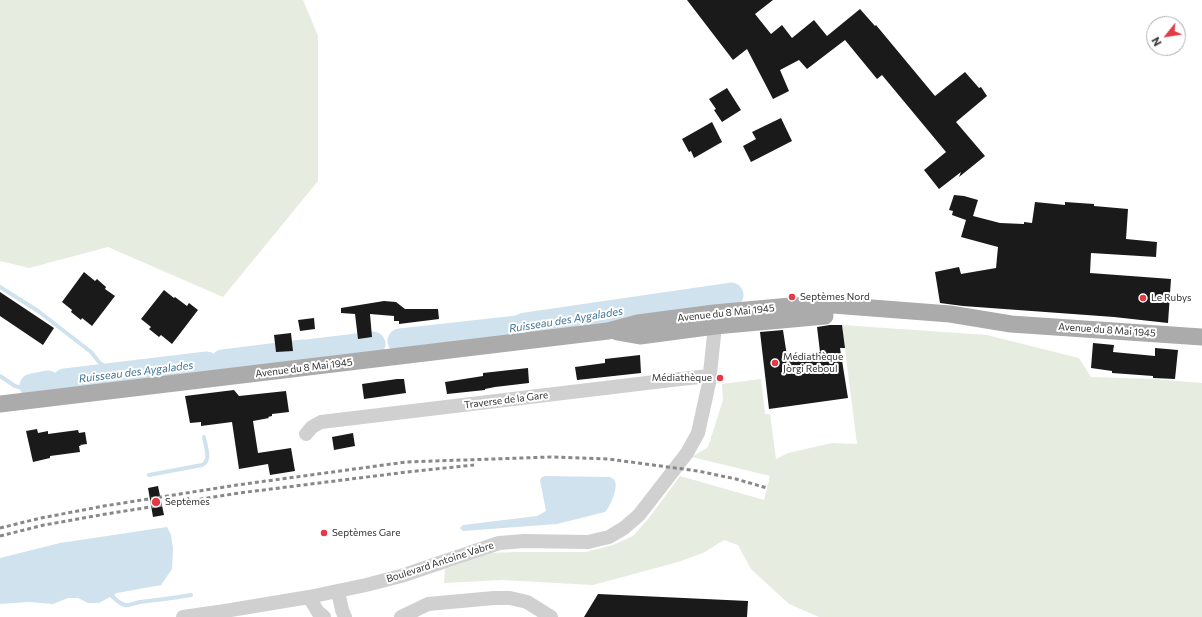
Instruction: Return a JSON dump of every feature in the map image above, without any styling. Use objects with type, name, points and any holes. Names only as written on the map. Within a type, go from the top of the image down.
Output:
[{"type":"main road","name":"Avenue du 8 Mai 1945","points":[[0,404],[608,331],[638,323],[714,320],[790,306],[833,305],[950,314],[1011,324],[1202,337]]},
{"type":"street","name":"Boulevard Antoine Vabre","points":[[183,617],[338,591],[401,576],[499,543],[524,541],[588,542],[609,537],[624,528],[639,515],[687,453],[698,433],[710,376],[714,320]]},
{"type":"street","name":"Traverse de la Gare","points":[[306,434],[312,427],[321,422],[680,378],[710,376]]},
{"type":"street","points":[[338,591],[345,617]]},
{"type":"street","points":[[309,597],[318,612],[324,617]]},
{"type":"street","points":[[400,617],[428,604],[494,598],[510,598],[527,602],[551,617]]},
{"type":"shaded area","points":[[0,0],[303,0],[318,36],[318,181],[223,297],[108,247],[29,268],[0,261]]},
{"type":"shaded area","points":[[842,325],[987,335],[1079,358],[1091,377],[1153,379],[1202,383],[1202,617],[819,617],[789,604],[751,569],[738,545],[724,540],[703,553],[678,562],[593,585],[502,580],[444,583],[445,569],[491,553],[586,552],[613,545],[633,536],[649,518],[680,476],[764,500],[770,476],[692,457],[708,447],[723,400],[722,384],[761,379],[765,414],[770,414],[776,459],[788,453],[832,443],[857,444]]},
{"type":"water","points":[[545,476],[610,477],[614,479],[616,484],[611,502],[605,512],[557,524],[463,531],[460,528],[463,525],[537,516],[546,511],[540,480]]},
{"type":"water","points":[[167,527],[171,535],[173,549],[172,569],[161,585],[117,593],[99,603],[88,603],[78,598],[68,598],[53,604],[29,602],[0,604],[0,558],[60,543]]},
{"type":"building","points":[[687,0],[773,0],[755,14],[771,34],[782,25],[792,38],[814,20],[827,36],[860,9],[875,26],[876,25],[935,96],[965,72],[979,88],[981,87],[987,96],[956,122],[985,156],[959,177],[961,172],[939,189],[924,170],[946,152],[882,75],[877,79],[845,40],[807,69],[799,60],[780,70],[789,91],[773,99],[747,49],[733,60]]},
{"type":"building","points":[[727,88],[741,110],[722,122],[709,99]]},
{"type":"building","points":[[781,118],[792,141],[751,162],[743,146],[756,139],[752,132]]},
{"type":"building","points":[[712,122],[722,142],[694,158],[691,151],[689,152],[682,139]]},
{"type":"building","points":[[954,195],[978,200],[973,216],[1000,223],[1032,223],[1035,202],[1065,205],[1065,202],[1094,204],[1094,206],[1128,209],[1126,239],[1157,242],[1156,257],[1091,253],[1090,273],[1171,279],[1168,323],[1114,317],[940,303],[935,272],[959,267],[961,274],[996,268],[998,247],[961,237],[966,220],[952,215],[953,211],[949,210]]},
{"type":"building","points":[[84,272],[95,281],[97,279],[106,287],[105,289],[115,296],[92,326],[71,312],[72,310],[62,302]]},
{"type":"building","points":[[164,290],[187,306],[189,303],[198,310],[172,344],[161,335],[159,337],[149,329],[151,327],[141,319]]},
{"type":"building","points":[[0,292],[54,328],[43,345],[0,316]]},
{"type":"building","points":[[384,301],[396,302],[405,309],[438,309],[439,319],[399,324],[399,321],[394,321],[394,316],[370,314],[372,337],[358,339],[355,314],[341,313],[341,308]]},
{"type":"building","points":[[314,318],[315,329],[300,331],[298,320]]},
{"type":"building","points":[[842,325],[845,348],[840,348],[848,398],[769,409],[760,332],[783,330],[787,356],[820,352],[817,327]]},
{"type":"building","points":[[291,333],[293,351],[276,352],[274,335]]},
{"type":"building","points":[[1093,343],[1114,345],[1113,352],[1155,356],[1155,348],[1178,350],[1175,379],[1112,373],[1112,371],[1091,368]]},
{"type":"building","points":[[640,355],[641,373],[577,380],[575,367],[605,363],[605,359]]},
{"type":"building","points":[[528,368],[529,383],[447,394],[445,382],[483,376],[483,373]]},
{"type":"building","points":[[404,379],[406,393],[364,399],[362,384]]},
{"type":"building","points":[[234,390],[239,396],[286,391],[289,412],[272,414],[272,416],[268,417],[269,418],[253,421],[258,453],[291,448],[295,471],[270,475],[268,464],[239,469],[232,422],[201,426],[201,422],[190,423],[185,396]]},
{"type":"building","points":[[37,429],[38,433],[48,431],[48,434],[78,430],[79,433],[85,432],[87,444],[79,446],[80,452],[50,456],[50,458],[33,462],[26,431]]},
{"type":"building","points":[[353,433],[355,446],[334,450],[332,437]]},
{"type":"building","points":[[158,486],[164,515],[153,517],[148,488]]},
{"type":"building","points":[[598,594],[748,601],[747,617],[584,617]]},
{"type":"waterway","points":[[0,287],[38,311],[91,352],[99,362],[116,375]]},
{"type":"waterway","name":"Ruisseau des Aygalades","points":[[400,341],[518,328],[525,325],[731,295]]},
{"type":"waterway","name":"Ruisseau des Aygalades","points":[[308,352],[373,344]]},
{"type":"waterway","name":"Ruisseau des Aygalades","points":[[223,362],[303,352]]},
{"type":"waterway","name":"Ruisseau des Aygalades","points":[[65,381],[207,364]]},
{"type":"waterway","points":[[0,376],[15,386],[22,388]]},
{"type":"waterway","name":"Ruisseau des Aygalades","points":[[32,386],[48,383]]},
{"type":"waterway","points":[[149,475],[202,465],[205,463],[207,456],[204,437]]},
{"type":"waterway","points":[[112,596],[120,603],[131,605],[140,602],[191,595]]},
{"type":"railway","points":[[0,528],[41,518],[104,506],[237,485],[406,462],[551,457],[608,459],[698,471],[736,479],[767,488]]},
{"type":"railway","points":[[0,536],[44,525],[239,493],[474,465]]},
{"type":"place","name":"Septèmes Nord","points":[[792,297]]},
{"type":"place","name":"Le Rubys","points":[[1143,298]]},
{"type":"place","name":"Médiathèque Jòrgi Reboul","points":[[775,363]]},
{"type":"place","name":"Médiathèque","points":[[720,378]]},
{"type":"place","name":"Septèmes","points":[[156,502]]},
{"type":"place","name":"Septèmes Gare","points":[[324,533]]}]
